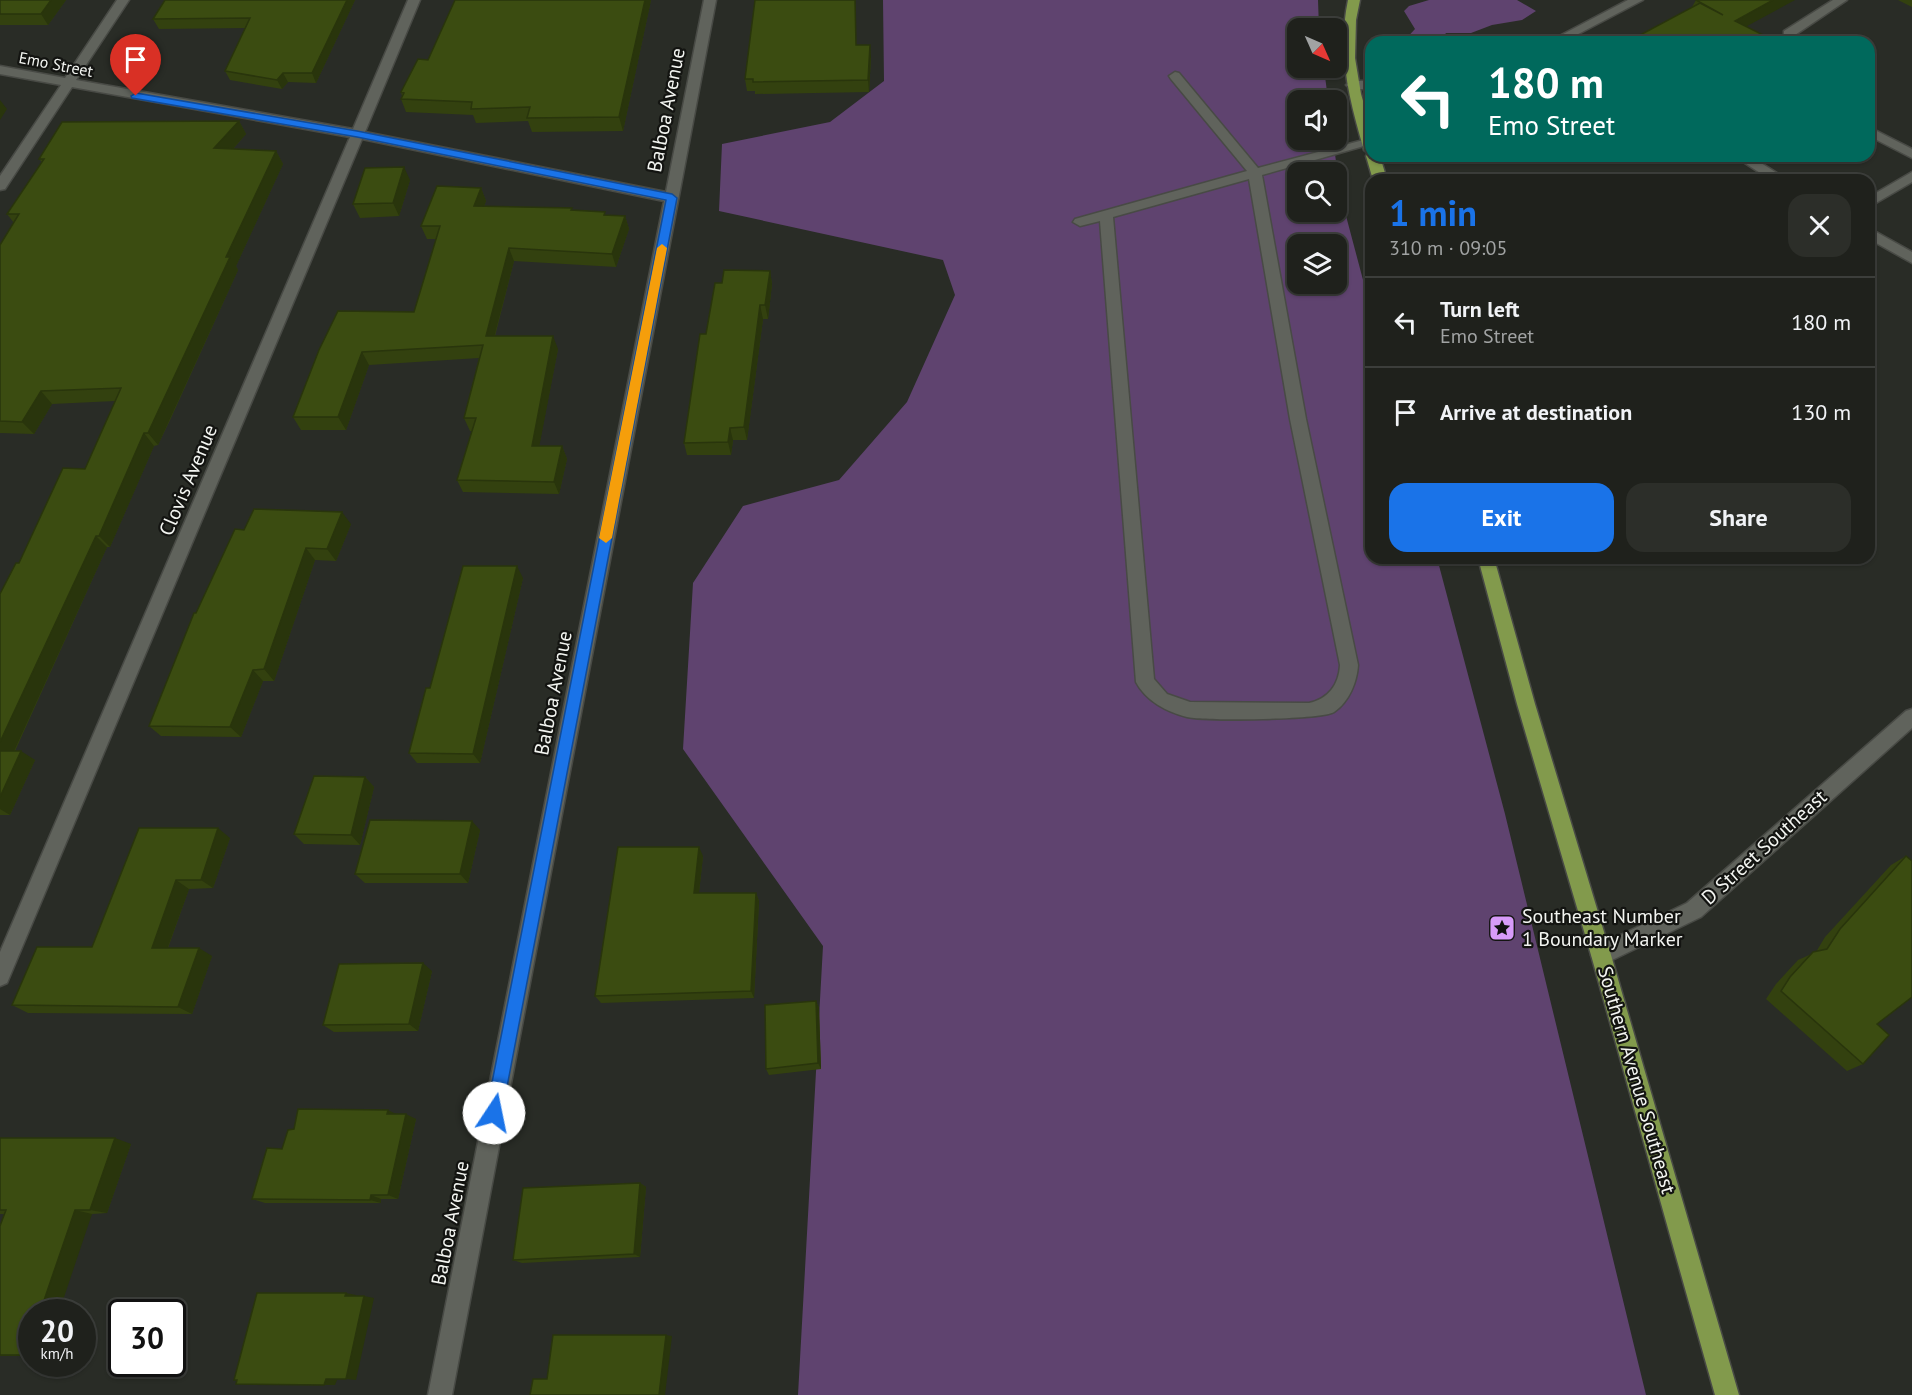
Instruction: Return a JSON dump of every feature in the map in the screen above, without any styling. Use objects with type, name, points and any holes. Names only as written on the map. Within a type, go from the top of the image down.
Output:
[{"type":"main road","points":[[1354,0],[1348,67],[1365,128]]},
{"type":"main road","name":"Southern Avenue Southeast","points":[[1488,564],[1526,704],[1601,955],[1727,1395]]},
{"type":"street","points":[[0,186],[123,0]]},
{"type":"street","name":"Clovis Avenue","points":[[0,976],[414,0]]},
{"type":"street","name":"Balboa Avenue","points":[[440,1395],[710,0]]},
{"type":"street","points":[[1566,36],[1637,0]]},
{"type":"street","points":[[1788,34],[1841,0]]},
{"type":"street","name":"Emo Street","points":[[0,70],[357,134],[672,198]]},
{"type":"street","points":[[1106,215],[1145,682],[1161,699],[1189,710],[1309,711],[1327,707],[1348,681],[1350,665],[1298,419],[1255,172],[1175,76]]},
{"type":"street","points":[[1352,85],[1365,85]]},
{"type":"street","points":[[1875,133],[1912,154]]},
{"type":"street","points":[[1080,222],[1255,172],[1365,146]]},
{"type":"street","points":[[1751,162],[1771,174]]},
{"type":"street","points":[[1875,199],[1912,176]]},
{"type":"street","points":[[1875,236],[1912,258]]},
{"type":"street","name":"D Street Southeast","points":[[1601,955],[1694,910],[1912,717]]},
{"type":"shaded area","points":[[883,0],[1318,0],[1319,18],[1287,18],[1287,78],[1325,78],[1327,90],[1287,90],[1287,150],[1334,150],[1336,162],[1287,162],[1287,222],[1347,222],[1347,220],[1365,287],[1365,564],[1439,564],[1505,814],[1646,1395],[798,1395],[823,946],[683,749],[693,583],[743,506],[839,480],[907,402],[955,295],[943,260],[719,211],[722,144],[830,122],[884,81]]},
{"type":"shaded area","points":[[1429,0],[1517,0],[1536,11],[1522,20],[1492,25],[1471,33],[1409,36],[1415,29],[1404,11],[1409,6]]},
{"type":"building","points":[[0,0],[51,0],[41,14],[0,14]]},
{"type":"building","points":[[165,0],[347,0],[312,73],[283,73],[277,80],[225,71],[250,18],[153,19]]},
{"type":"building","points":[[455,0],[645,0],[619,117],[527,118],[530,107],[471,109],[472,102],[401,99],[404,93],[401,92],[418,59],[428,60]]},
{"type":"building","points":[[755,0],[855,0],[856,45],[870,45],[868,80],[753,82],[753,79],[745,79]]},
{"type":"building","points":[[1696,0],[1773,0],[1735,21],[1765,36],[1638,36],[1700,3],[1723,15]]},
{"type":"building","points":[[239,121],[214,148],[276,151],[226,257],[230,257],[148,433],[144,433],[99,536],[96,536],[0,742],[0,594],[16,563],[19,563],[63,468],[85,469],[121,388],[41,391],[22,422],[0,421],[0,245],[19,214],[7,214],[44,159],[39,159],[62,122]]},
{"type":"building","points":[[404,167],[393,203],[353,204],[365,168]]},
{"type":"building","points":[[437,186],[481,188],[474,206],[572,208],[571,210],[625,216],[612,254],[509,248],[486,336],[553,336],[532,446],[562,446],[554,482],[457,480],[476,418],[464,418],[483,345],[362,352],[338,417],[293,417],[319,350],[338,311],[414,312],[440,226],[421,226]]},
{"type":"building","points":[[724,270],[770,271],[765,305],[760,305],[744,427],[730,428],[728,442],[684,443],[700,334],[706,334],[715,283],[722,283]]},
{"type":"building","points":[[254,509],[342,512],[327,549],[306,548],[264,669],[253,670],[230,727],[149,726],[194,613],[235,529],[244,530]]},
{"type":"building","points":[[463,566],[517,566],[473,754],[409,753],[426,688],[430,688]]},
{"type":"building","points":[[0,751],[21,751],[0,797]]},
{"type":"building","points":[[314,776],[365,777],[351,835],[294,834]]},
{"type":"building","points":[[370,820],[472,821],[460,874],[355,874]]},
{"type":"building","points":[[139,828],[218,828],[201,880],[176,880],[152,948],[199,948],[178,1007],[12,1005],[37,947],[92,947]]},
{"type":"building","points":[[618,847],[699,847],[694,893],[756,893],[751,991],[595,996]]},
{"type":"building","points":[[1906,856],[1912,861],[1912,997],[1877,1024],[1889,1035],[1863,1064],[1781,991],[1790,977],[1813,952],[1827,949],[1840,929]]},
{"type":"building","points":[[423,963],[409,1024],[323,1025],[339,964]]},
{"type":"building","points":[[816,1001],[818,1063],[766,1069],[765,1005]]},
{"type":"building","points":[[298,1109],[388,1110],[387,1114],[406,1114],[388,1195],[371,1195],[370,1200],[252,1199],[267,1148],[282,1149],[288,1130],[294,1129]]},
{"type":"building","points":[[0,1138],[115,1138],[90,1210],[75,1210],[44,1299],[18,1299],[18,1355],[0,1355],[0,1226],[6,1210],[0,1210]]},
{"type":"building","points":[[640,1183],[634,1254],[513,1260],[523,1188]]},
{"type":"building","points":[[257,1293],[346,1293],[345,1296],[364,1296],[346,1379],[326,1379],[324,1385],[236,1384],[237,1380],[234,1380]]},
{"type":"building","points":[[553,1335],[666,1335],[659,1395],[530,1395],[533,1379],[547,1379]]},
{"type":"slow traffic","points":[[606,538],[662,248]]},
{"type":"place","name":"Southeast Number 1 Boundary Marker","points":[[1502,928]]},
{"type":"route","points":[[136,96],[357,134],[672,198],[494,1113]]}]
